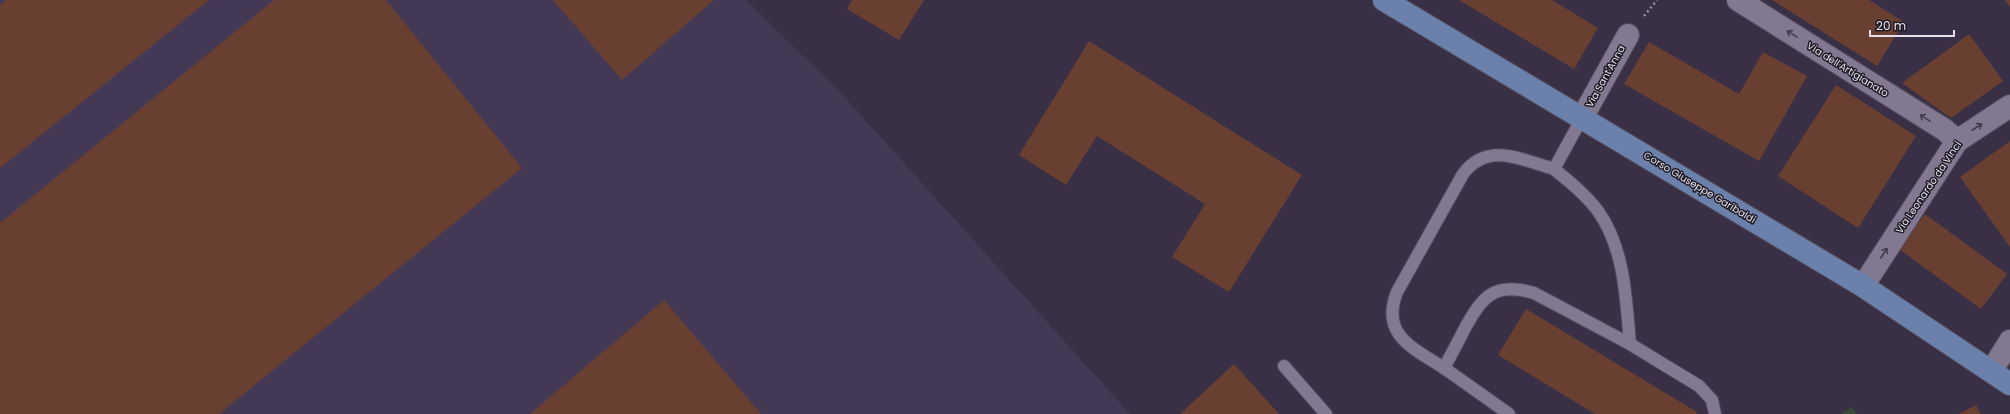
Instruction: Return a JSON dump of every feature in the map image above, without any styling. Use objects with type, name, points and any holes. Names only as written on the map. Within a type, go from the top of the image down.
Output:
[{"type":"main road","name":"Corso Giuseppe Garibaldi","points":[[1384,0],[1863,286],[1992,370],[2010,384]]},
{"type":"street","name":"Via dell'Artigianato","points":[[1738,0],[1945,130],[1957,141]]},
{"type":"street","name":"Via Sant'Anna","points":[[1582,118],[1628,35]]},
{"type":"street","name":"Via Leonardo da Vinci","points":[[1863,286],[1957,141],[2010,106]]},
{"type":"street","points":[[1992,370],[2010,341]]},
{"type":"lane","points":[[1554,169],[1582,118]]},
{"type":"lane","points":[[1509,414],[1444,368],[1411,347],[1397,333],[1393,324],[1393,302],[1397,292],[1463,174],[1474,162],[1489,155],[1505,155],[1554,169],[1590,201],[1604,220],[1612,237],[1625,286],[1630,344]]},
{"type":"lane","points":[[1444,368],[1480,302],[1498,291],[1510,289],[1523,290],[1534,293],[1630,344],[1699,386],[1712,400],[1715,414]]},
{"type":"lane","points":[[1284,366],[1326,414]]},
{"type":"shaded area","points":[[0,0],[746,0],[839,91],[1130,414],[0,414]]},
{"type":"green space","points":[[1852,407],[1857,414],[1840,414]]},
{"type":"building","points":[[6,0],[209,0],[0,168],[0,5]]},
{"type":"building","points":[[274,0],[386,0],[522,168],[219,414],[0,414],[0,223]]},
{"type":"building","points":[[553,0],[714,0],[622,80]]},
{"type":"building","points":[[852,0],[924,0],[899,40],[847,9]]},
{"type":"building","points":[[1459,0],[1552,0],[1598,28],[1574,69]]},
{"type":"building","points":[[1772,0],[1869,0],[1904,22],[1877,66]]},
{"type":"building","points":[[2005,0],[2010,0],[2010,7]]},
{"type":"building","points":[[1969,34],[2003,81],[1951,118],[1902,83]]},
{"type":"building","points":[[1089,41],[1302,175],[1229,292],[1172,257],[1205,204],[1097,136],[1066,185],[1019,155]]},
{"type":"building","points":[[1649,42],[1739,94],[1763,52],[1807,76],[1759,161],[1624,84]]},
{"type":"building","points":[[1836,85],[1916,136],[1858,228],[1778,176]]},
{"type":"building","points":[[2010,141],[2010,247],[1960,177]]},
{"type":"building","points":[[1925,214],[2007,274],[1981,309],[1899,249]]},
{"type":"building","points":[[664,300],[761,414],[530,414]]},
{"type":"building","points":[[1526,309],[1697,412],[1696,414],[1595,414],[1498,355]]},
{"type":"building","points":[[1234,364],[1279,414],[1180,414]]},
{"type":"building","points":[[1976,405],[1981,414],[1959,414]]}]
